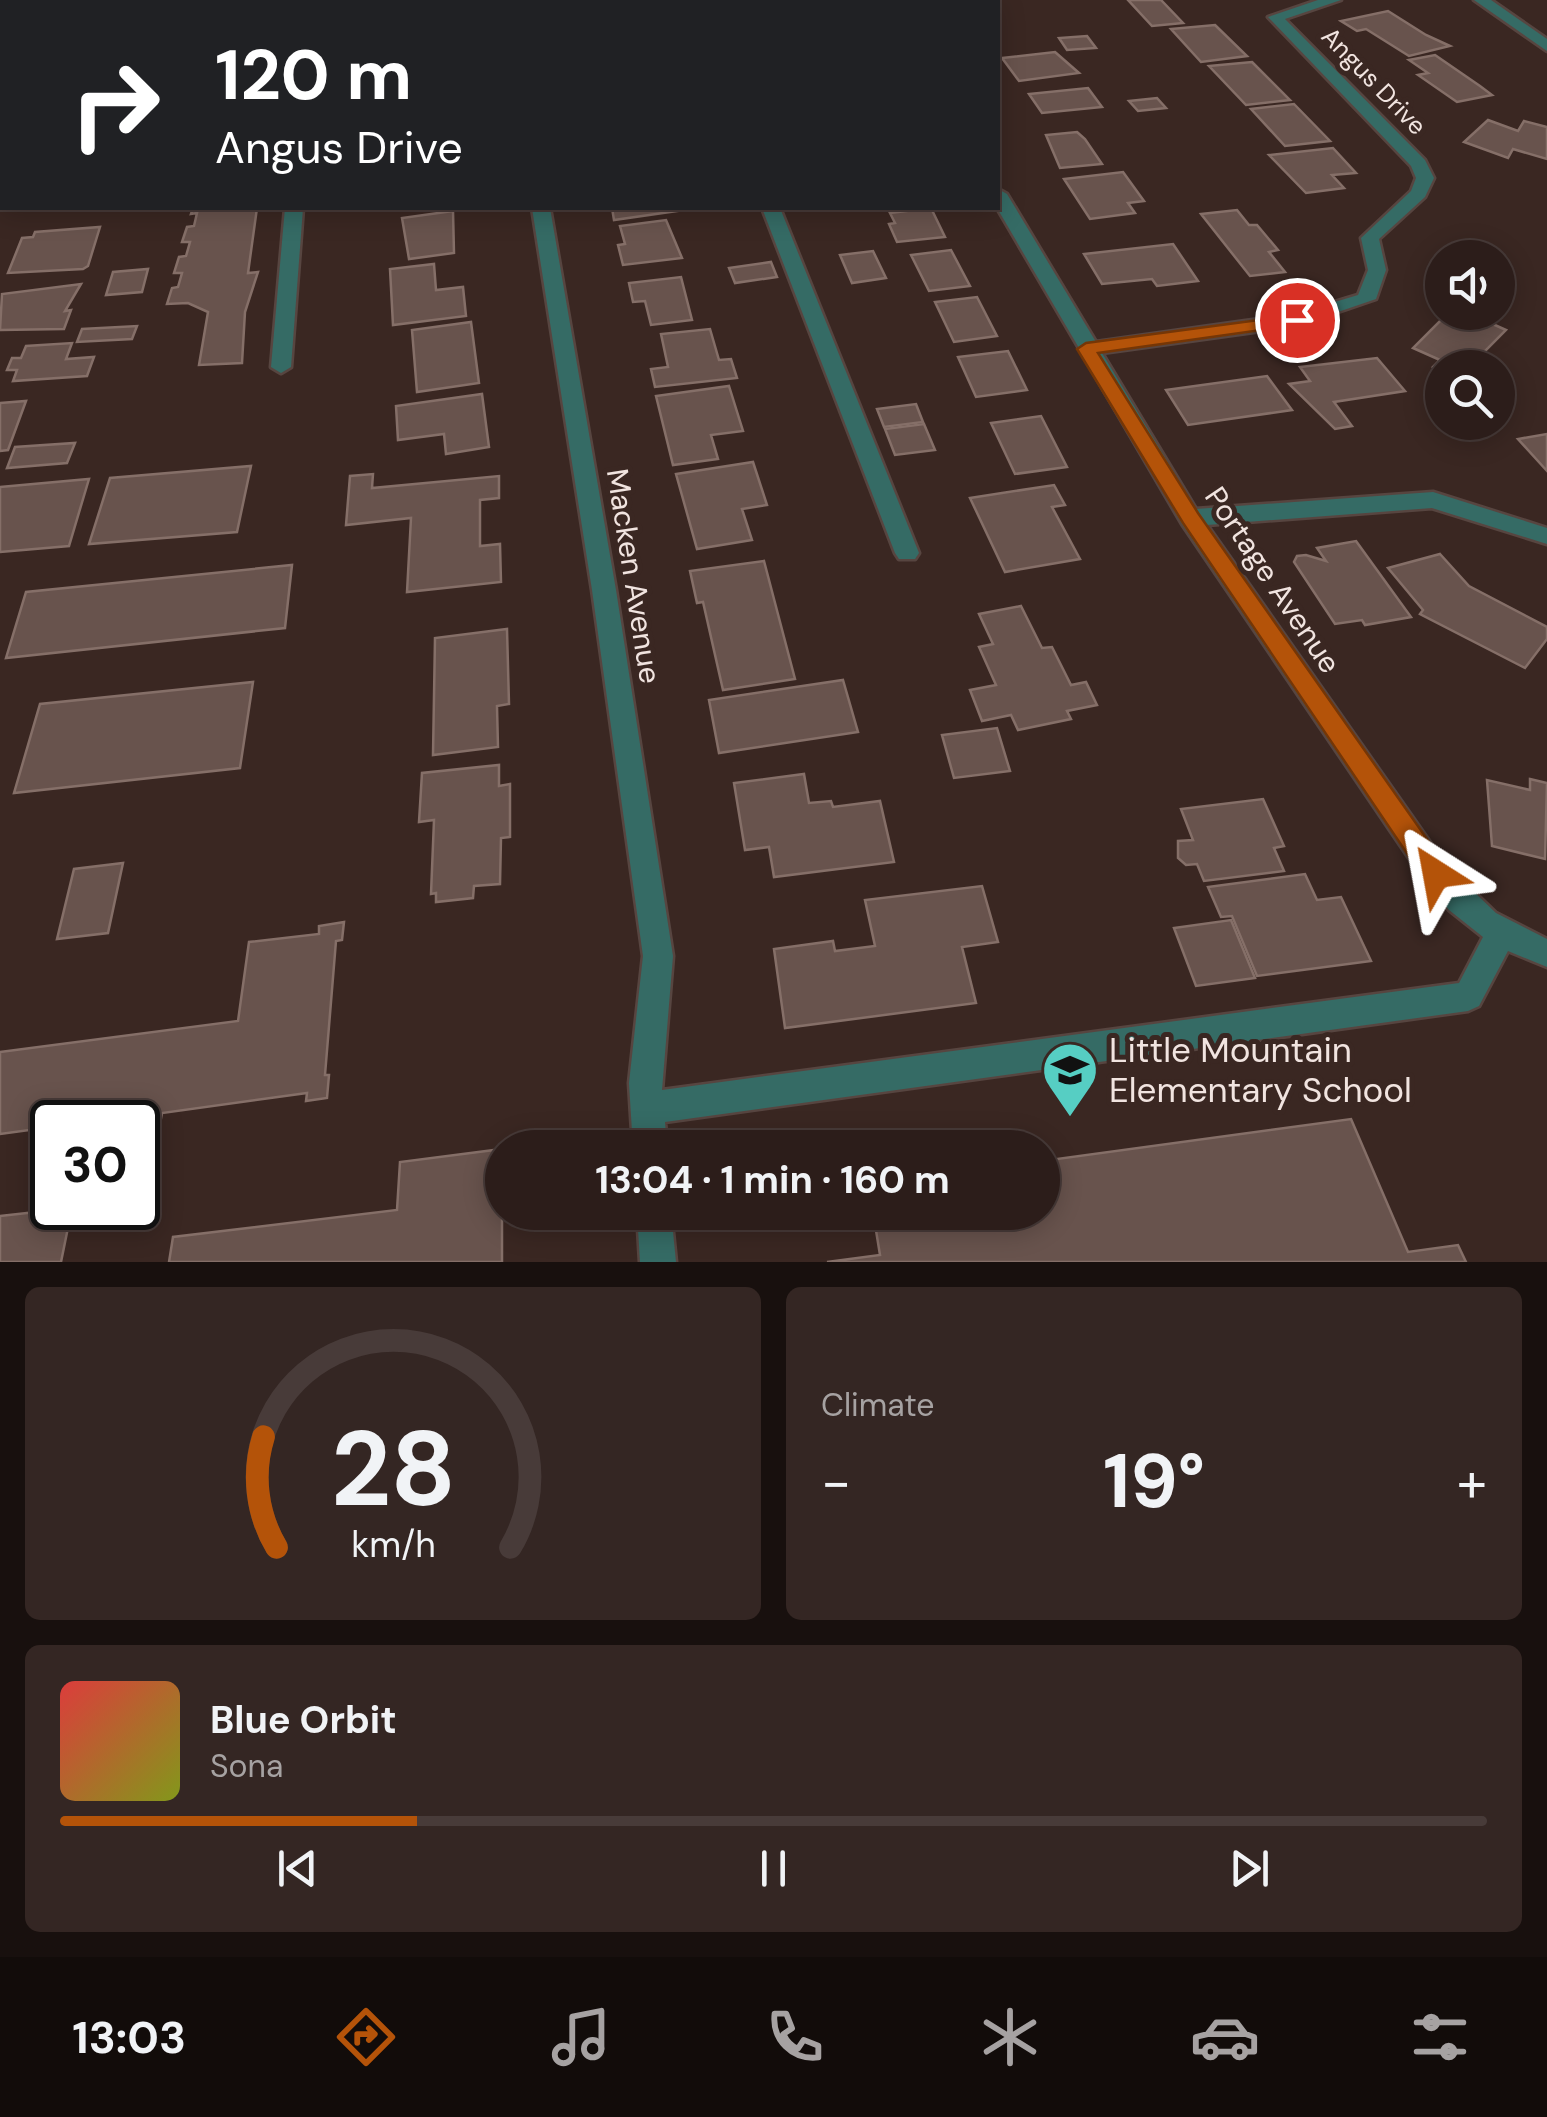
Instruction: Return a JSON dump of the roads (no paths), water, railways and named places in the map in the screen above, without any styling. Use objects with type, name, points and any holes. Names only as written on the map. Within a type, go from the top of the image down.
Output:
[{"type":"street","name":"Angus Drive","points":[[1086,349],[1297,320],[1366,299],[1377,270],[1370,238],[1419,193],[1425,178],[1420,164],[1275,17],[1334,0]]},
{"type":"street","points":[[1482,0],[1547,46]]},
{"type":"street","name":"Portage Avenue","points":[[1000,198],[1086,349],[1190,518],[1436,874],[1455,899],[1501,934],[1547,953]]},
{"type":"street","points":[[282,367],[294,210]]},
{"type":"street","name":"Macken Avenue","points":[[541,210],[604,590],[658,956],[645,1084],[649,1130]]},
{"type":"street","points":[[772,210],[907,553]]},
{"type":"street","points":[[1190,518],[1433,500],[1547,536]]},
{"type":"street","points":[[647,1108],[1468,996],[1501,934]]},
{"type":"street","points":[[655,1230],[658,1262]]},
{"type":"place","name":"Little Mountain Elementary School","points":[[1070,1119]]}]
